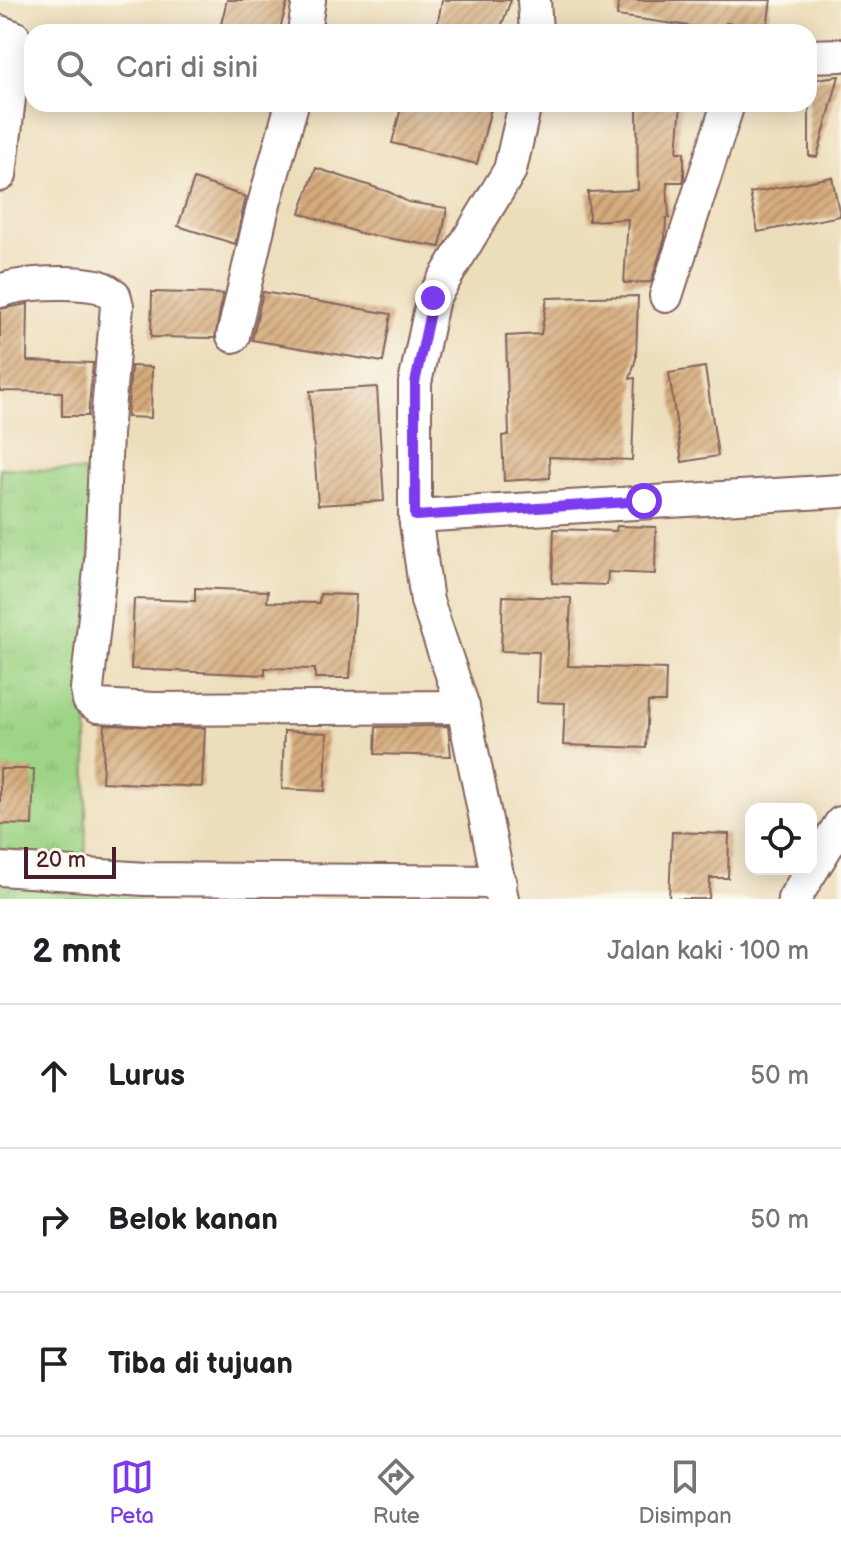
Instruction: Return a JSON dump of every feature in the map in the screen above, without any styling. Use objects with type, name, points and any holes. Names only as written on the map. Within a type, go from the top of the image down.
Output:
[{"type":"street","points":[[305,24],[309,0]]},
{"type":"street","points":[[534,0],[536,24]]},
{"type":"street","points":[[0,32],[14,37],[15,47],[0,175]]},
{"type":"street","points":[[817,56],[841,55]]},
{"type":"street","points":[[233,336],[262,211],[290,112]]},
{"type":"street","points":[[0,869],[145,879],[501,891],[463,707],[427,601],[415,516],[415,383],[433,298],[510,170],[523,112]]},
{"type":"street","points":[[666,296],[725,112]]},
{"type":"street","points":[[0,291],[25,286],[100,286],[114,295],[117,306],[106,434],[101,561],[87,689],[89,700],[98,706],[154,709],[463,707]]},
{"type":"street","points":[[415,516],[841,491]]},
{"type":"street","points":[[794,899],[841,823]]},
{"type":"green space","points":[[0,468],[91,472],[85,883],[177,899],[0,899]]},
{"type":"building","points":[[227,0],[288,0],[281,24],[221,24]]},
{"type":"building","points":[[442,0],[511,0],[502,24],[438,24]]},
{"type":"building","points":[[618,0],[771,0],[767,24],[675,24],[617,16]]},
{"type":"building","points":[[839,76],[817,157],[809,156],[809,112],[817,112],[817,79]]},
{"type":"building","points":[[400,112],[490,112],[477,164],[392,143]]},
{"type":"building","points":[[637,112],[680,112],[677,152],[684,152],[684,178],[683,182],[667,182],[669,218],[666,218],[665,238],[651,282],[624,283],[628,219],[589,221],[588,192],[638,190]]},
{"type":"building","points":[[316,168],[389,192],[408,202],[447,208],[440,247],[359,233],[300,213]]},
{"type":"building","points":[[832,177],[840,216],[758,232],[750,193]]},
{"type":"building","points":[[194,179],[246,197],[235,244],[178,226]]},
{"type":"building","points":[[152,292],[223,294],[215,338],[151,337]]},
{"type":"building","points":[[263,292],[391,314],[383,362],[252,340]]},
{"type":"building","points":[[638,296],[636,358],[630,379],[635,378],[632,460],[549,457],[550,478],[504,481],[502,436],[509,435],[506,336],[541,334],[547,298]]},
{"type":"building","points":[[28,304],[27,361],[93,363],[88,416],[62,416],[62,392],[0,391],[0,309]]},
{"type":"building","points":[[131,366],[152,367],[151,418],[127,417]]},
{"type":"building","points":[[705,367],[718,456],[682,462],[669,373]]},
{"type":"building","points":[[377,387],[384,501],[318,505],[310,391]]},
{"type":"building","points":[[617,526],[656,527],[655,574],[608,572],[607,585],[552,583],[554,529],[616,531]]},
{"type":"building","points":[[195,588],[268,591],[267,602],[319,603],[320,594],[356,595],[350,678],[315,678],[315,669],[265,668],[265,675],[131,669],[134,599],[195,601]]},
{"type":"building","points":[[503,596],[571,598],[568,666],[666,669],[665,702],[648,702],[646,748],[563,745],[565,703],[537,702],[539,652],[501,651]]},
{"type":"building","points":[[105,725],[205,728],[202,787],[102,782]]},
{"type":"building","points":[[448,726],[451,756],[375,754],[376,727]]},
{"type":"building","points":[[284,731],[327,733],[325,791],[282,789]]},
{"type":"building","points":[[0,769],[34,769],[32,825],[0,824]]},
{"type":"building","points":[[672,832],[729,834],[728,878],[710,878],[709,899],[669,899]]},
{"type":"route","points":[[433,298],[415,383],[415,516],[644,501]]}]
